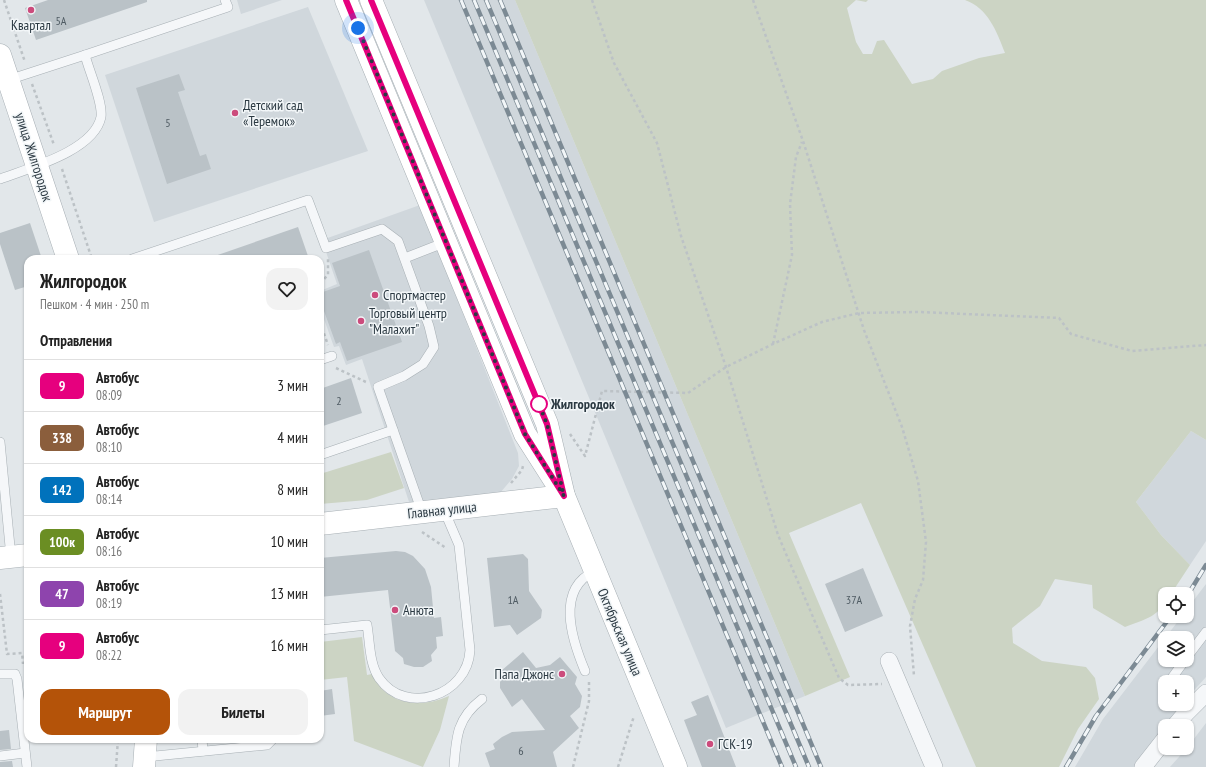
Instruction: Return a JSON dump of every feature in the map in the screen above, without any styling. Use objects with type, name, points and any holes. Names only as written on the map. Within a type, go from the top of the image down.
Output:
[{"type":"main road","points":[[346,0],[525,434],[564,496]]},
{"type":"main road","points":[[371,0],[547,424],[564,496]]},
{"type":"main road","name":"улица Жилгородок","points":[[0,55],[67,255]]},
{"type":"main road","name":"Главная улица","points":[[324,524],[564,496]]},
{"type":"main road","name":"Октябрьская улица","points":[[564,496],[676,767]]},
{"type":"street","points":[[889,661],[907,684],[934,767]]},
{"type":"street","points":[[1181,719],[1206,693]]},
{"type":"street","points":[[1144,767],[1158,748]]},
{"type":"lane","points":[[8,80],[85,56],[228,7],[225,0]]},
{"type":"lane","points":[[0,178],[36,165],[84,143],[95,132],[101,117],[99,104],[85,56]]},
{"type":"lane","points":[[144,255],[308,200],[326,248],[382,229],[398,241],[429,326],[434,347],[423,364],[404,376],[378,387],[422,512]]},
{"type":"lane","points":[[405,258],[446,242]]},
{"type":"lane","points":[[324,359],[332,356]]},
{"type":"lane","points":[[324,453],[393,430]]},
{"type":"lane","points":[[0,442],[13,557]]},
{"type":"lane","points":[[324,630],[368,625],[373,668],[379,679],[398,695],[420,698],[431,697],[442,694],[451,688],[465,670],[469,659],[470,650],[459,546],[444,510]]},
{"type":"lane","points":[[585,671],[571,632],[572,598],[577,583],[586,575],[595,571]]},
{"type":"lane","points":[[1194,648],[1206,632]]},
{"type":"lane","points":[[0,674],[15,674],[17,679],[27,767]]},
{"type":"lane","points":[[454,767],[457,735],[463,718],[482,699]]},
{"type":"lane","points":[[202,743],[203,751]]},
{"type":"lane","points":[[145,754],[203,751],[267,745],[269,743]]},
{"type":"lane","points":[[0,756],[25,753]]},
{"type":"path","points":[[4,0],[91,255]]},
{"type":"path","points":[[592,0],[614,62],[657,143],[681,236],[726,367],[778,535],[839,678],[848,685],[907,684],[910,626],[915,599],[923,580],[926,542],[918,481],[902,427],[859,314],[803,141],[753,0]]},
{"type":"path","points":[[773,344],[792,255],[790,204],[796,157],[803,141]]},
{"type":"path","points":[[324,279],[328,275],[329,266],[326,248]]},
{"type":"path","points":[[568,431],[585,456],[602,391],[688,392],[726,367],[773,344],[822,322],[859,314],[919,312],[1059,318],[1071,334],[1132,351],[1206,345]]},
{"type":"path","points":[[510,484],[522,470],[524,460]]},
{"type":"path","points":[[0,594],[6,654],[22,653],[23,665]]},
{"type":"path","points":[[573,767],[589,702],[590,686],[585,671]]},
{"type":"path","points":[[618,767],[635,713]]},
{"type":"path","points":[[116,767],[118,743]]},
{"type":"shaded area","points":[[237,0],[282,0],[241,14]]},
{"type":"shaded area","points":[[424,0],[515,0],[805,696],[726,728]]},
{"type":"shaded area","name":"Детский сад «Теремок»","points":[[308,7],[368,151],[154,222],[105,75]]},
{"type":"shaded area","points":[[420,205],[518,453],[519,466],[512,479],[500,493],[410,505],[362,359],[346,365],[339,346],[334,347],[324,319],[324,289],[337,284],[322,240]]},
{"type":"shaded area","points":[[1191,431],[1206,440],[1206,541],[1190,565],[1161,535],[1136,502]]},
{"type":"shaded area","points":[[1206,584],[1206,677],[1194,690],[1194,675],[1158,675],[1158,711],[1176,711],[1170,719],[1158,719],[1158,736],[1135,767],[1075,767],[1103,719],[1158,647],[1158,667],[1194,667],[1194,631],[1170,631],[1177,623],[1194,623],[1194,600]]},
{"type":"shaded area","points":[[1206,723],[1206,767],[1170,767],[1181,755],[1194,755],[1194,739]]},
{"type":"green space","points":[[515,0],[856,0],[847,8],[856,42],[863,54],[872,54],[877,41],[884,40],[912,84],[933,79],[942,71],[979,58],[1005,53],[995,29],[986,15],[973,4],[965,0],[1206,0],[1206,440],[1191,431],[1136,502],[1161,535],[1190,565],[1176,587],[1158,587],[1157,612],[1145,619],[1125,627],[1093,608],[1092,585],[1055,579],[1040,606],[1012,628],[1013,643],[1042,661],[1086,667],[1095,678],[1099,699],[1078,729],[1059,767],[976,767],[861,503],[789,533],[850,677],[805,696]]},
{"type":"green space","points":[[856,0],[868,0],[866,2]]},
{"type":"green space","points":[[391,452],[404,488],[367,500],[324,504],[324,473]]},
{"type":"green space","points":[[362,637],[367,675],[372,674],[378,684],[395,698],[405,702],[416,703],[438,700],[449,696],[440,730],[423,767],[354,741],[347,677],[324,680],[324,642]]},
{"type":"building","points":[[48,0],[147,0],[147,2],[36,40],[25,8]]},
{"type":"building","points":[[179,74],[185,90],[178,92],[200,156],[206,154],[211,169],[167,184],[136,88]]},
{"type":"building","points":[[30,223],[41,255],[24,255],[24,287],[15,290],[0,244],[0,233]]},
{"type":"building","points":[[298,227],[308,255],[218,255]]},
{"type":"building","name":"Торговый центр \"Малахит\"","points":[[369,250],[402,342],[347,361],[340,342],[336,344],[324,311],[324,292],[340,286],[332,263]]},
{"type":"building","points":[[351,378],[362,413],[324,426],[324,388]]},
{"type":"building","points":[[396,551],[405,552],[413,556],[425,569],[431,587],[434,618],[441,617],[443,636],[436,637],[437,648],[431,655],[432,661],[423,667],[414,667],[404,664],[403,658],[395,651],[388,590],[324,597],[324,558]]},
{"type":"building","points":[[523,554],[528,559],[529,591],[542,610],[541,618],[517,635],[510,625],[494,627],[487,558]]},
{"type":"building","points":[[863,568],[883,616],[845,632],[825,584]]},
{"type":"building","points":[[523,652],[536,668],[550,665],[560,657],[577,677],[575,684],[582,696],[580,707],[570,716],[579,728],[553,752],[557,767],[490,767],[485,753],[495,749],[493,744],[512,732],[545,730],[522,699],[512,707],[500,688],[500,682],[504,676],[501,671]]},
{"type":"building","points":[[332,689],[335,714],[324,715],[324,690]]},
{"type":"building","name":"ГСК-19","points":[[708,695],[736,767],[702,767],[684,720],[697,715],[691,702]]},
{"type":"building","points":[[9,730],[11,749],[0,750],[0,731]]},
{"type":"building","points":[[12,761],[13,767],[0,767],[0,762]]},
{"type":"railway","points":[[461,0],[782,767]]},
{"type":"railway","points":[[474,0],[796,767]]},
{"type":"railway","points":[[486,0],[809,767]]},
{"type":"railway","points":[[500,0],[821,767]]},
{"type":"railway","points":[[1193,587],[1206,565]]},
{"type":"railway","points":[[1066,767],[1096,716],[1166,623]]},
{"type":"bus line","name":"9","points":[[346,0],[525,434],[564,496],[547,424],[371,0]]},
{"type":"place","name":"Квартал","points":[[31,10]]},
{"type":"place","name":"Детский сад «Теремок»","points":[[235,113]]},
{"type":"place","name":"Спортмастер","points":[[375,295]]},
{"type":"place","name":"Торговый центр \"Малахит\"","points":[[361,321]]},
{"type":"place","name":"Жилгородок","points":[[539,404]]},
{"type":"place","name":"Анюта","points":[[395,610]]},
{"type":"place","name":"Папа Джонс","points":[[562,674]]},
{"type":"place","name":"ГСК-19","points":[[710,744]]},
{"type":"route","points":[[358,28],[525,434],[564,496],[547,424],[539,404]]}]
